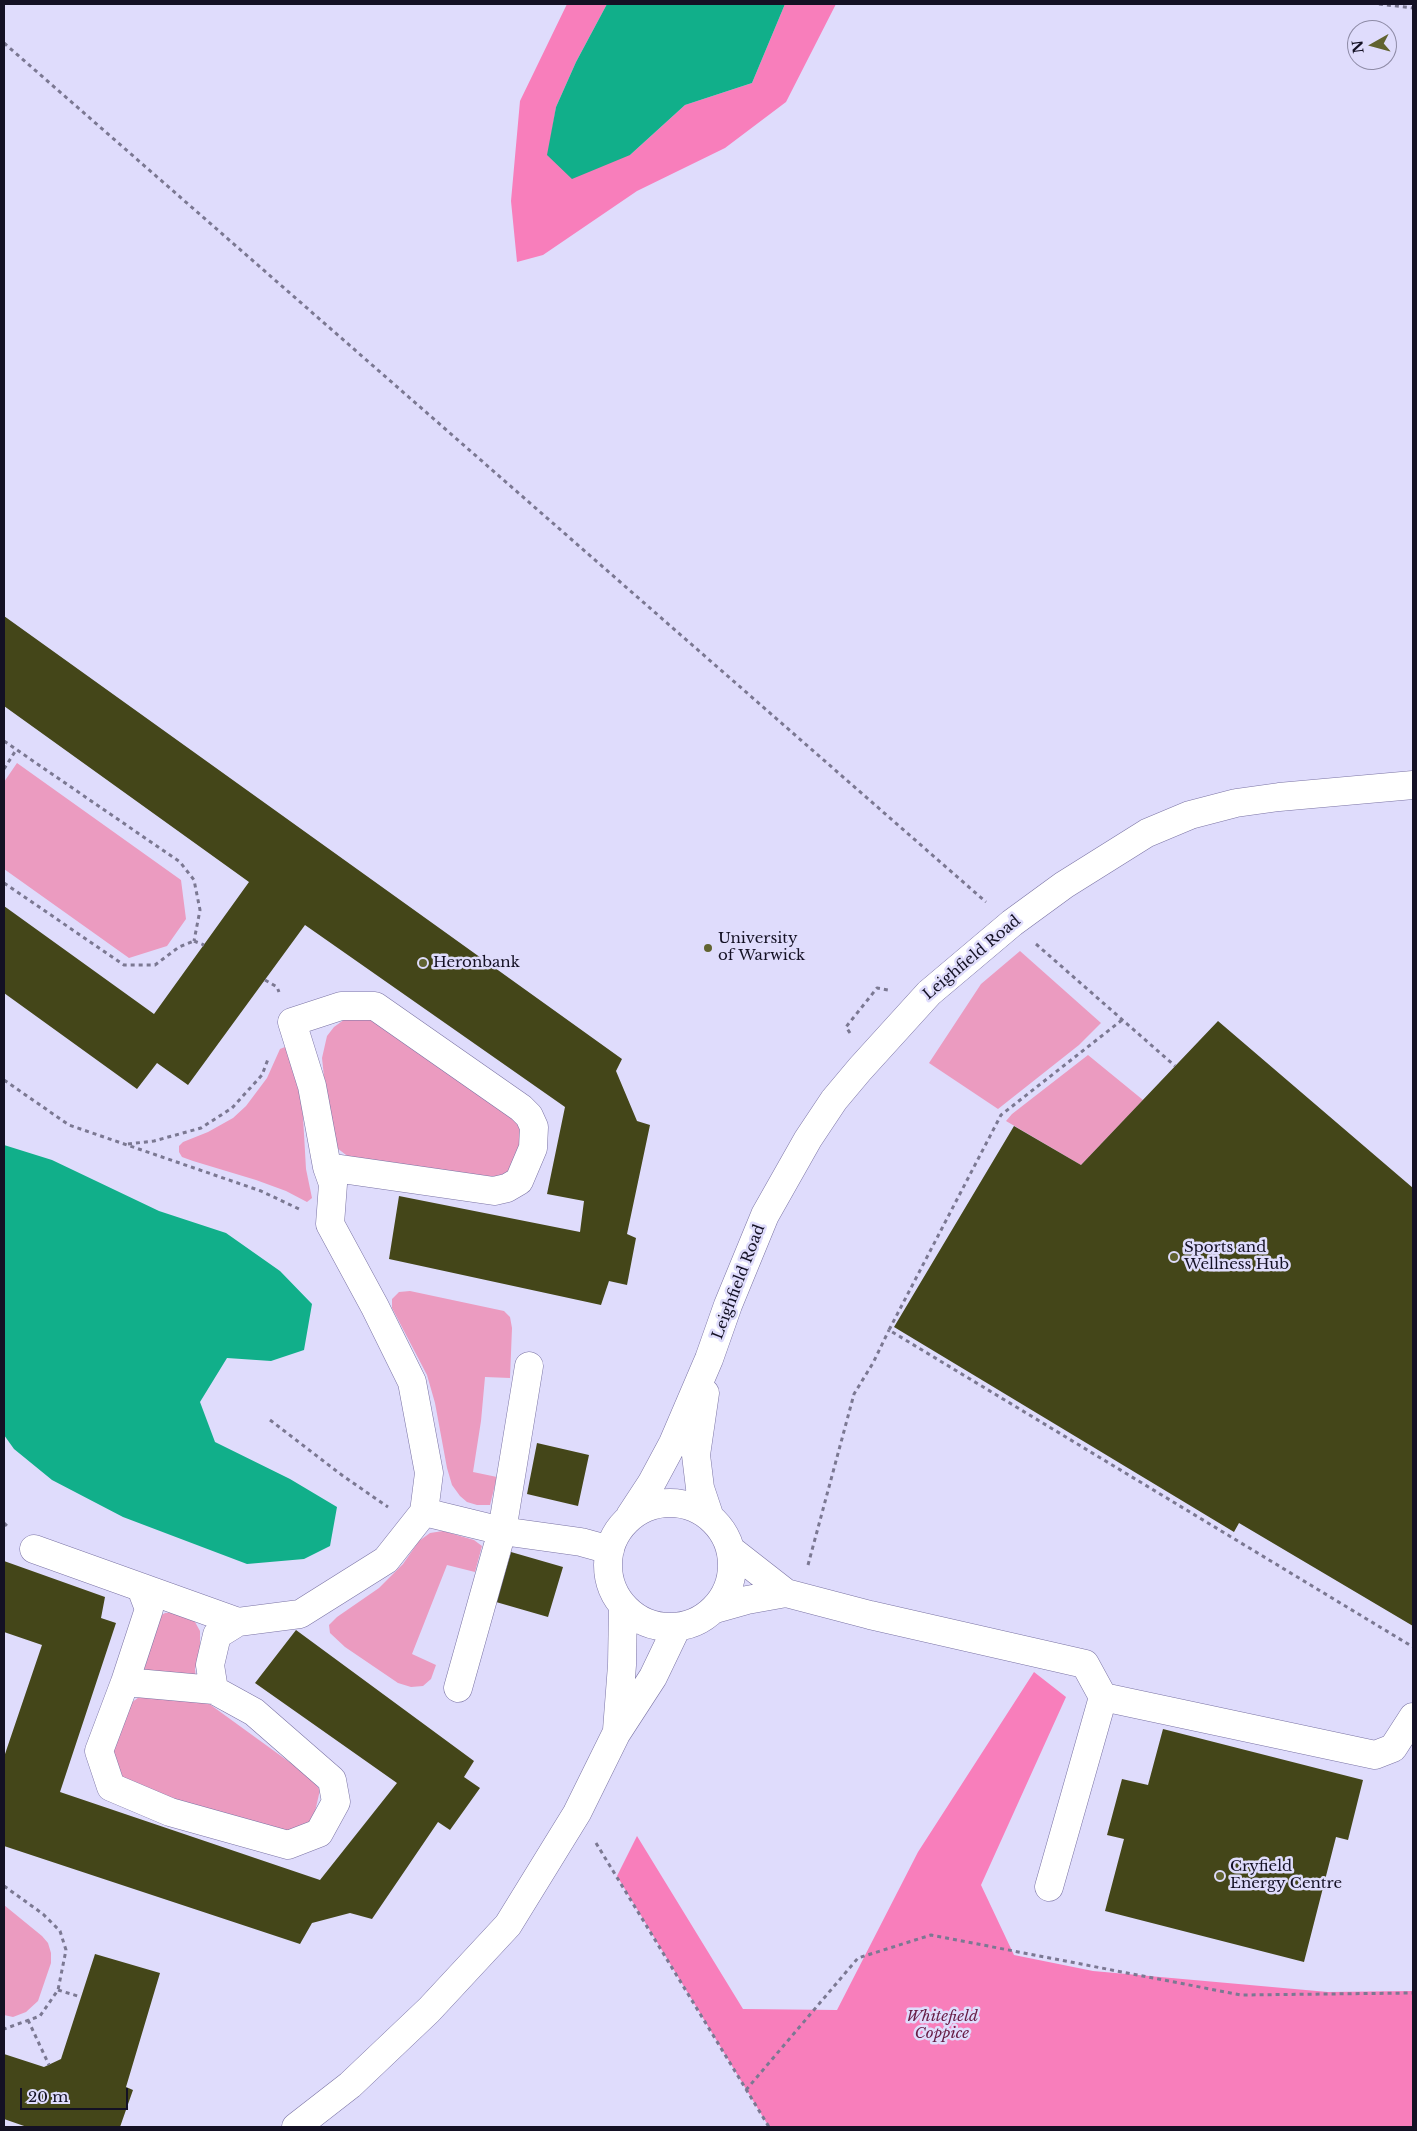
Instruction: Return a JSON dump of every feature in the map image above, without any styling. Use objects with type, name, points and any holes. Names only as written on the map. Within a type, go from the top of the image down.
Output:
[{"type":"lane","name":"Leighfield Road","points":[[709,1359],[728,1305],[765,1215],[808,1139],[829,1108],[866,1061],[929,993],[1012,923],[1064,885],[1125,846],[1147,833],[1190,815],[1236,803],[1279,797],[1413,785]]},
{"type":"lane","points":[[214,1690],[210,1665],[217,1635],[238,1622],[300,1614],[386,1560],[419,1518],[429,1473],[412,1382],[375,1307],[330,1224],[333,1184],[327,1167],[312,1086],[292,1022],[341,1006],[375,1006],[522,1108],[534,1127],[533,1148],[519,1181],[507,1188],[494,1191],[327,1167]]},
{"type":"lane","points":[[708,1515],[700,1488],[696,1455],[709,1359]]},
{"type":"lane","points":[[630,1516],[649,1506],[669,1502],[690,1505],[708,1515],[722,1531],[731,1550],[732,1571],[726,1592],[714,1609],[697,1621],[677,1627],[657,1626],[638,1619],[623,1606],[612,1589],[608,1570],[610,1550],[617,1532],[651,1484],[672,1443],[709,1359]]},
{"type":"lane","points":[[458,1688],[502,1531],[529,1366]]},
{"type":"lane","points":[[419,1518],[581,1542],[610,1550]]},
{"type":"lane","points":[[34,1550],[238,1622]]},
{"type":"lane","points":[[731,1550],[786,1593],[870,1615],[1085,1664],[1103,1697],[1049,1887]]},
{"type":"lane","points":[[125,1682],[214,1690],[254,1712],[332,1780],[336,1802],[319,1833],[288,1845],[170,1812],[111,1787],[99,1751],[125,1682],[149,1608],[141,1588]]},
{"type":"lane","points":[[714,1609],[747,1600],[786,1593]]},
{"type":"lane","points":[[616,1734],[622,1665],[623,1606]]},
{"type":"lane","points":[[296,2127],[350,2085],[422,2017],[508,1925],[577,1813],[616,1734],[654,1677],[677,1627]]},
{"type":"lane","points":[[1103,1697],[1375,1755],[1393,1748],[1413,1717]]},
{"type":"path","points":[[1378,4],[1413,8]]},
{"type":"path","points":[[4,43],[608,573],[1175,1066]]},
{"type":"path","points":[[4,741],[180,862],[194,880],[200,910],[194,941]]},
{"type":"path","points":[[4,769],[16,750]]},
{"type":"path","points":[[4,883],[124,965],[155,965],[180,947],[194,941],[204,945]]},
{"type":"path","points":[[265,980],[277,987]]},
{"type":"path","points":[[1122,1020],[1001,1115],[888,1330],[1413,1647]]},
{"type":"path","points":[[128,1144],[154,1141],[201,1128],[232,1108],[262,1075],[272,1051]]},
{"type":"path","points":[[4,1080],[69,1125],[261,1191],[330,1224]]},
{"type":"path","points":[[270,1420],[343,1476],[419,1518]]},
{"type":"path","points":[[577,1813],[769,2127]]},
{"type":"path","points":[[4,1886],[43,1914],[60,1931],[66,1950],[58,1990],[40,2016],[4,2029]]},
{"type":"path","points":[[746,2090],[858,1958],[931,1935],[1241,1995],[1413,1993]]},
{"type":"path","points":[[58,1990],[81,1996]]},
{"type":"path","points":[[28,2020],[49,2065]]},
{"type":"shaded area","points":[[607,4],[785,4],[752,83],[685,105],[630,155],[572,179],[547,155],[556,107],[576,62]]},
{"type":"shaded area","points":[[17,763],[181,880],[186,919],[167,946],[129,958],[4,869],[4,782]]},
{"type":"shaded area","points":[[1020,951],[1101,1023],[1079,1045],[998,1109],[929,1063],[981,984]]},
{"type":"shaded area","points":[[345,1019],[375,1020],[519,1120],[522,1136],[516,1168],[500,1177],[476,1178],[397,1163],[350,1158],[337,1148],[327,1105],[322,1058],[327,1036],[334,1027]]},
{"type":"shaded area","points":[[288,1047],[302,1099],[306,1169],[312,1198],[307,1202],[286,1191],[256,1180],[182,1157],[179,1152],[179,1146],[183,1142],[208,1132],[233,1118],[246,1106],[267,1078],[280,1049]]},
{"type":"shaded area","points":[[1088,1055],[1143,1100],[1081,1165],[1006,1121],[1012,1114]]},
{"type":"shaded area","points":[[4,1145],[52,1160],[159,1211],[226,1233],[280,1271],[312,1304],[304,1350],[271,1361],[227,1358],[200,1402],[215,1442],[290,1479],[337,1507],[330,1546],[304,1559],[247,1564],[123,1517],[52,1480],[14,1449],[4,1435]]},
{"type":"shaded area","points":[[410,1291],[504,1311],[510,1317],[512,1328],[510,1378],[485,1377],[481,1421],[473,1472],[497,1477],[490,1505],[477,1505],[467,1502],[452,1485],[435,1403],[427,1375],[392,1308],[392,1299],[399,1292]]},
{"type":"shaded area","points":[[443,1531],[474,1540],[482,1546],[475,1572],[447,1565],[412,1654],[436,1665],[431,1679],[423,1686],[411,1687],[398,1683],[345,1647],[330,1633],[329,1625],[337,1617],[379,1588],[403,1564],[419,1541],[430,1533]]},
{"type":"shaded area","points":[[178,1612],[195,1622],[200,1631],[200,1651],[195,1669],[196,1680],[137,1678],[155,1619],[165,1613]]},
{"type":"shaded area","points":[[142,1695],[208,1703],[310,1777],[320,1790],[314,1816],[309,1824],[290,1831],[249,1822],[119,1781],[109,1757],[128,1705]]},
{"type":"shaded area","points":[[4,1905],[42,1936],[48,1943],[51,1953],[51,1963],[38,2001],[26,2012],[13,2017],[4,2015]]},
{"type":"green space","points":[[567,4],[607,4],[576,62],[556,107],[548,155],[630,155],[685,105],[752,83],[785,4],[836,4],[786,102],[725,148],[637,191],[543,255],[517,262],[511,201],[520,101]]},
{"type":"green space","name":"Whitefield Coppice","points":[[1034,1672],[1066,1697],[981,1885],[1014,1955],[1093,1971],[1328,1992],[1413,1991],[1413,2127],[769,2127],[617,1876],[637,1836],[743,2009],[837,2010],[918,1852]]},
{"type":"building","name":"Heronbank","points":[[4,616],[622,1059],[616,1071],[637,1121],[650,1125],[627,1234],[636,1238],[627,1285],[609,1281],[601,1305],[389,1259],[399,1196],[580,1232],[584,1201],[547,1194],[565,1107],[305,925],[188,1085],[157,1063],[137,1089],[4,993],[4,906],[154,1014],[249,882],[4,706]]},
{"type":"building","name":"Sports and Wellness Hub","points":[[1218,1021],[1413,1188],[1413,1626],[1239,1523],[1234,1532],[894,1327],[1014,1126],[1081,1165]]},
{"type":"building","points":[[537,1443],[589,1455],[578,1506],[527,1494]]},
{"type":"building","points":[[511,1552],[563,1567],[548,1617],[496,1602]]},
{"type":"building","points":[[4,1561],[105,1597],[101,1618],[116,1623],[60,1792],[320,1880],[397,1783],[255,1683],[296,1630],[474,1761],[464,1777],[480,1788],[450,1830],[438,1822],[372,1919],[350,1913],[312,1923],[300,1944],[4,1846],[4,1757],[42,1645],[4,1632]]},
{"type":"building","name":"Cryfield Energy Centre","points":[[1163,1729],[1363,1780],[1348,1840],[1336,1837],[1304,1962],[1105,1911],[1124,1839],[1107,1835],[1122,1779],[1148,1785]]},
{"type":"building","points":[[95,1954],[160,1973],[126,2087],[133,2090],[120,2127],[27,2127],[4,2119],[4,2054],[44,2067],[61,2059]]},
{"type":"place","name":"University of Warwick","points":[[708,948]]},
{"type":"place","name":"Heronbank","points":[[423,963]]},
{"type":"place","name":"Sports and Wellness Hub","points":[[1174,1257]]},
{"type":"place","name":"Cryfield Energy Centre","points":[[1220,1876]]}]
